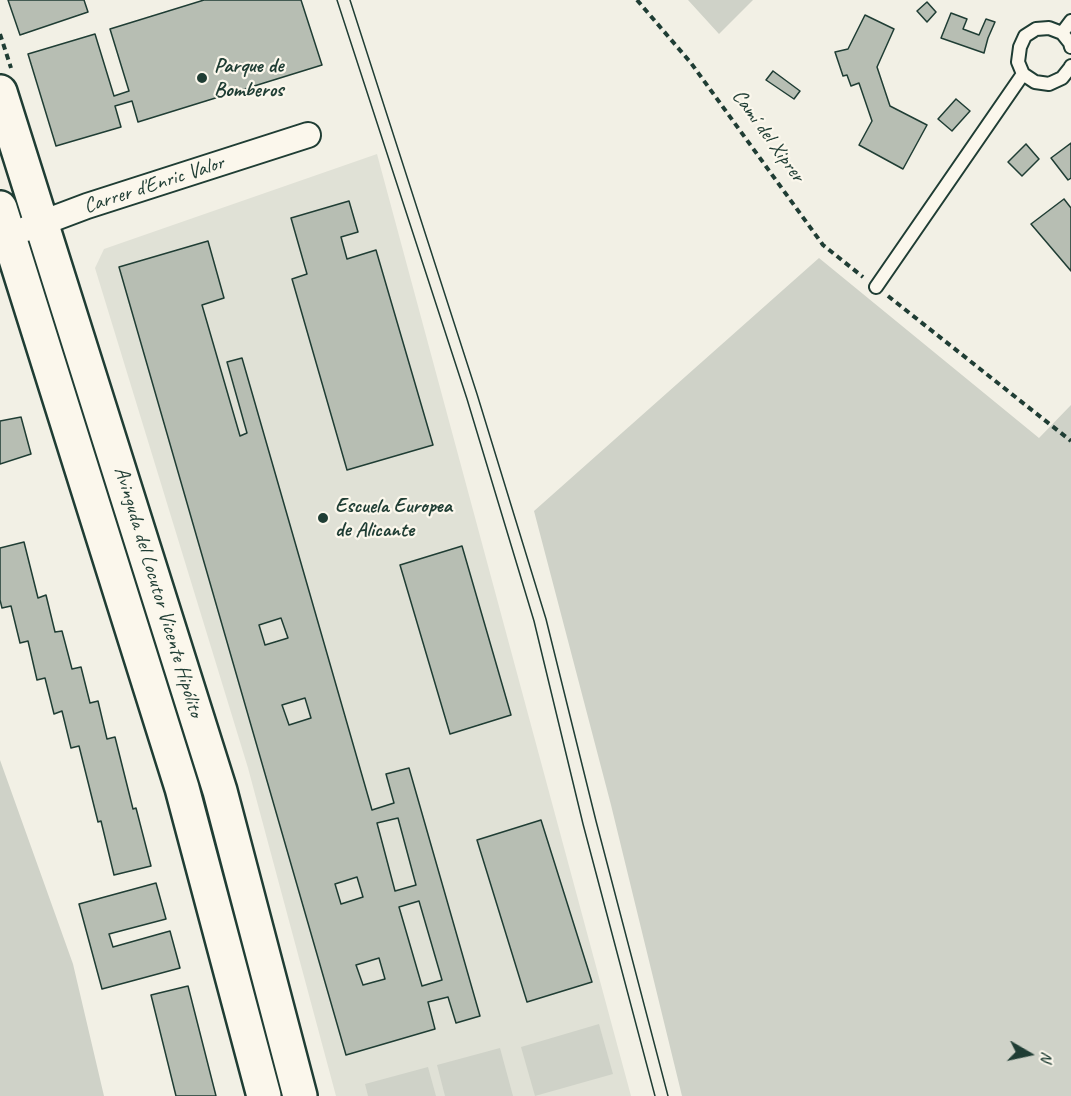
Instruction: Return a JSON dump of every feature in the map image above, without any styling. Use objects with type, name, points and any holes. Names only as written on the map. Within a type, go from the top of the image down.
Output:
[{"type":"main road","name":"Avinguda del Locutor Vicente Hipólito","points":[[0,92],[220,791],[300,1096]]},
{"type":"main road","name":"Avinguda del Locutor Vicente Hipólito","points":[[3,227],[183,788],[264,1096]]},
{"type":"street","name":"Carrer d'Enric Valor","points":[[3,227],[42,223],[87,206],[308,135]]},
{"type":"lane","points":[[1062,33],[1071,21]]},
{"type":"lane","points":[[1071,47],[1062,33],[1049,28],[1036,29],[1025,36],[1020,47],[1018,62],[1023,74],[1035,82],[1049,84],[1062,78],[1071,66]]},
{"type":"lane","points":[[876,287],[1023,74]]},
{"type":"path","name":"Camí del Xiprer","points":[[637,0],[691,63],[823,245],[1071,441]]},
{"type":"shaded area","points":[[688,0],[753,0],[719,34]]},
{"type":"shaded area","name":"Escuela Europea de Alicante","points":[[377,154],[631,1096],[336,1096],[248,768],[95,268],[104,249]]},
{"type":"shaded area","points":[[819,258],[1039,438],[1071,405],[1071,1096],[682,1096],[611,805],[534,511]]},
{"type":"shaded area","points":[[0,760],[73,964],[104,1096],[0,1096]]},
{"type":"shaded area","points":[[599,1024],[613,1074],[535,1096],[521,1047]]},
{"type":"shaded area","points":[[500,1048],[513,1096],[445,1096],[437,1065]]},
{"type":"shaded area","points":[[428,1067],[436,1096],[368,1096],[365,1084]]},
{"type":"building","points":[[8,0],[84,0],[88,12],[20,35]]},
{"type":"building","name":"Parque de Bomberos","points":[[204,0],[301,0],[322,65],[138,122],[132,101],[115,106],[121,127],[56,146],[28,54],[95,34],[114,96],[129,91],[110,29]]},
{"type":"building","points":[[927,2],[936,12],[927,22],[917,11]]},
{"type":"building","points":[[951,13],[967,19],[963,29],[979,35],[986,19],[995,22],[984,53],[941,38]]},
{"type":"building","points":[[865,15],[894,29],[877,67],[890,106],[927,125],[903,169],[859,145],[872,121],[859,83],[851,86],[847,75],[843,76],[835,52],[848,49]]},
{"type":"building","points":[[773,71],[800,91],[794,99],[766,80]]},
{"type":"building","points":[[956,99],[970,111],[952,131],[938,119]]},
{"type":"building","points":[[1071,143],[1071,178],[1068,180],[1051,158]]},
{"type":"building","points":[[1026,144],[1039,159],[1022,176],[1008,162]]},
{"type":"building","points":[[1064,199],[1071,208],[1071,271],[1031,224]]},
{"type":"building","points":[[349,201],[358,232],[341,237],[347,259],[376,250],[433,445],[347,470],[292,279],[307,274],[291,218]]},
{"type":"building","points":[[208,241],[224,298],[202,305],[240,436],[247,433],[227,362],[242,358],[372,810],[394,803],[386,774],[409,768],[480,1016],[456,1023],[448,997],[428,1002],[435,1029],[346,1055],[119,267]],"holes":[[[281,618],[288,638],[265,645],[259,625]],[[305,698],[311,718],[289,725],[282,705]],[[398,818],[416,885],[395,891],[377,823]],[[357,877],[363,897],[341,904],[335,884]],[[419,901],[442,980],[422,986],[399,907]],[[379,958],[385,979],[363,985],[356,965]]]},
{"type":"building","points":[[21,417],[31,454],[0,464],[0,421]]},
{"type":"building","points":[[24,542],[38,598],[46,595],[55,632],[62,631],[72,669],[81,667],[90,703],[98,701],[107,739],[115,737],[133,809],[136,808],[151,866],[114,875],[79,746],[71,748],[62,711],[54,714],[45,678],[37,680],[28,641],[20,643],[11,606],[2,608],[0,548]]},
{"type":"building","points":[[462,546],[511,715],[450,734],[400,565]]},
{"type":"building","points":[[541,820],[592,982],[527,1002],[477,840]]},
{"type":"building","points":[[156,883],[166,919],[109,934],[113,947],[170,931],[180,968],[102,989],[79,904]]},
{"type":"building","points":[[188,986],[216,1096],[176,1096],[151,995]]},
{"type":"tram line","points":[[337,0],[467,399],[534,621],[583,824],[655,1096]]},
{"type":"tram line","points":[[350,0],[477,394],[546,619],[668,1096]]},
{"type":"place","name":"Parque de Bomberos","points":[[202,78]]},
{"type":"place","name":"Escuela Europea de Alicante","points":[[323,518]]}]
